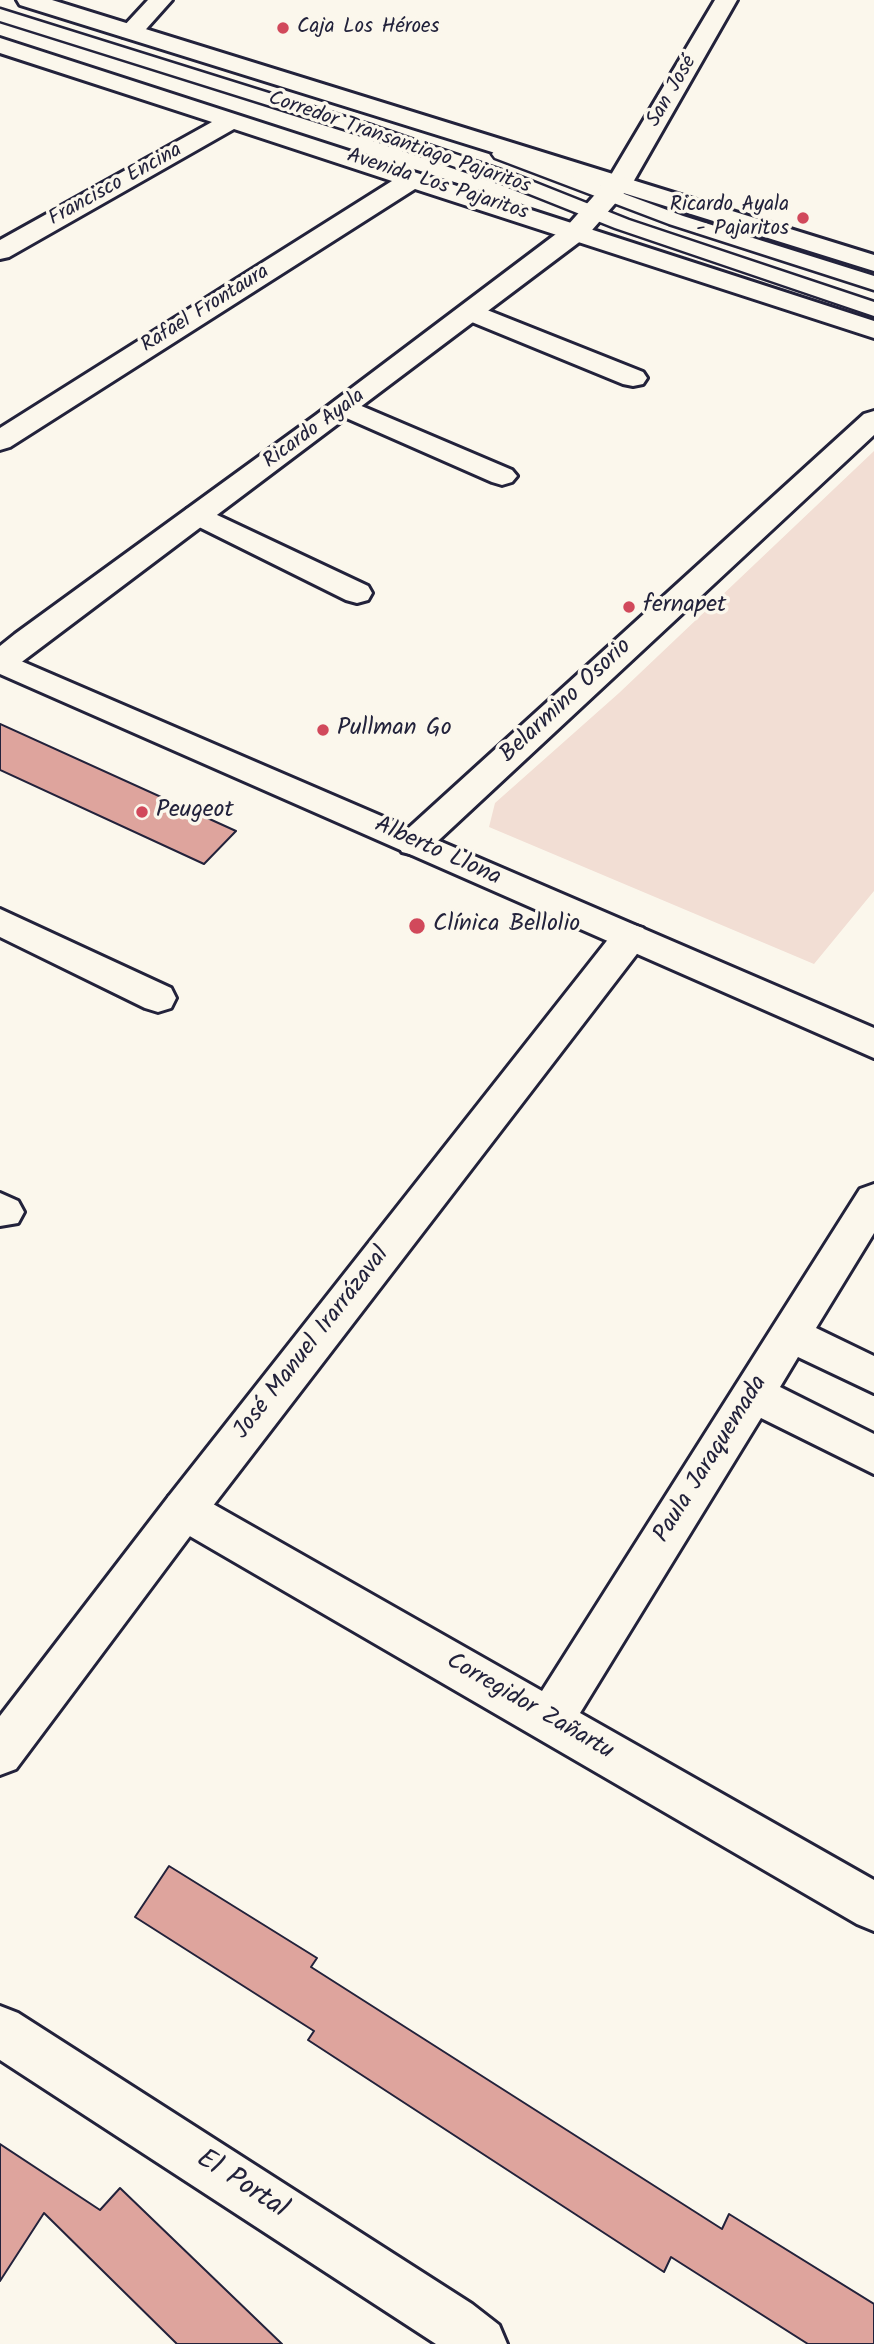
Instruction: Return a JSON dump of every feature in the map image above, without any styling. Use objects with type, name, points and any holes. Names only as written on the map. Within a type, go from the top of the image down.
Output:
[{"type":"street","name":"Avenida Los Pajaritos","points":[[28,0],[131,32],[600,205],[874,330]]},
{"type":"street","points":[[131,32],[161,0]]},
{"type":"street","name":"San José","points":[[600,205],[726,0]]},
{"type":"street","name":"Avenida Los Pajaritos","points":[[0,45],[413,179],[600,205],[874,263]]},
{"type":"street","name":"Francisco Encina","points":[[0,251],[233,120]]},
{"type":"street","name":"Rafael Frontaura","points":[[0,441],[413,179]]},
{"type":"street","name":"Ricardo Ayala","points":[[0,663],[472,312],[600,205]]},
{"type":"street","points":[[472,312],[633,378]]},
{"type":"street","points":[[345,407],[502,476]]},
{"type":"street","name":"Belarmino Osorio","points":[[414,843],[874,420]]},
{"type":"street","points":[[198,515],[358,593]]},
{"type":"street","name":"Alberto Llona","points":[[0,663],[874,1044]]},
{"type":"street","points":[[0,922],[158,998]]},
{"type":"street","name":"José Manuel Irarrázaval","points":[[0,1753],[184,1510],[630,937]]},
{"type":"street","name":"Paula Jaraquemada","points":[[550,1720],[874,1200]]},
{"type":"street","points":[[790,1334],[874,1375]]},
{"type":"street","points":[[753,1394],[874,1455]]},
{"type":"street","name":"Corregidor Zañartu","points":[[184,1510],[874,1907]]},
{"type":"street","name":"El Portal","points":[[0,2031],[453,2323],[480,2344]]},
{"type":"lane","name":"Corredor Transantiago Pajaritos","points":[[9,0],[178,55],[461,141],[683,246],[874,310]]},
{"type":"lane","name":"Corredor Transantiago Pajaritos","points":[[0,15],[600,205],[676,220],[874,283]]},
{"type":"shaded area","points":[[874,451],[874,891],[814,964],[489,827],[495,803],[619,693]]},
{"type":"building","name":"Peugeot","points":[[0,724],[236,831],[204,864],[0,770]]},
{"type":"building","points":[[169,1866],[317,1958],[311,1967],[722,2229],[729,2214],[874,2304],[874,2344],[808,2344],[671,2257],[664,2272],[308,2040],[314,2031],[135,1917]]},
{"type":"building","points":[[0,2144],[100,2210],[120,2188],[282,2344],[177,2344],[44,2213],[0,2281]]},
{"type":"place","name":"Caja Los Héroes","points":[[283,28]]},
{"type":"place","name":"Ricardo Ayala - Pajaritos","points":[[803,218]]},
{"type":"place","name":"fernapet","points":[[629,607]]},
{"type":"place","name":"Pullman Go","points":[[323,730]]},
{"type":"place","name":"Peugeot","points":[[142,812]]},
{"type":"place","name":"Clínica Bellolio","points":[[417,926]]}]
